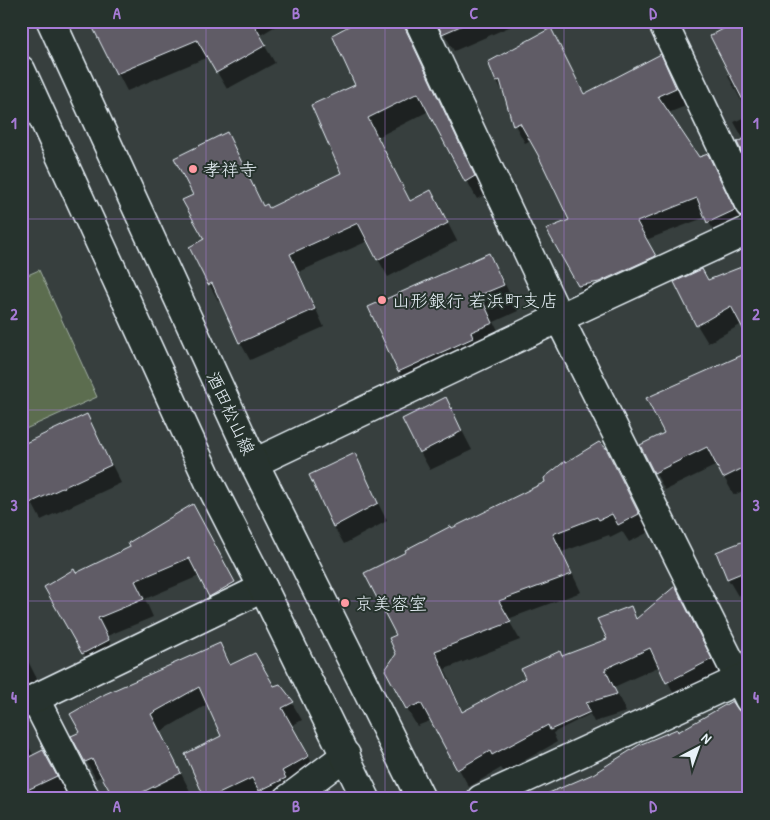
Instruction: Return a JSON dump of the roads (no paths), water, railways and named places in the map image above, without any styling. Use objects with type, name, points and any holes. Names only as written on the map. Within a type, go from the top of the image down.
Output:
[{"type":"street","name":"酒田松山線","points":[[51,21],[254,463],[421,799]]},
{"type":"street","points":[[419,21],[559,318],[746,684],[481,799]]},
{"type":"street","points":[[662,21],[749,204]]},
{"type":"street","points":[[21,70],[211,486],[346,755],[366,799]]},
{"type":"street","points":[[254,463],[749,230]]},
{"type":"street","points":[[86,799],[28,702],[263,588]]},
{"type":"street","points":[[288,799],[346,755]]},
{"type":"place","name":"孝祥寺","points":[[193,169]]},
{"type":"place","name":"山形銀行 若浜町支店","points":[[382,300]]},
{"type":"place","name":"京美容室","points":[[345,603]]}]
